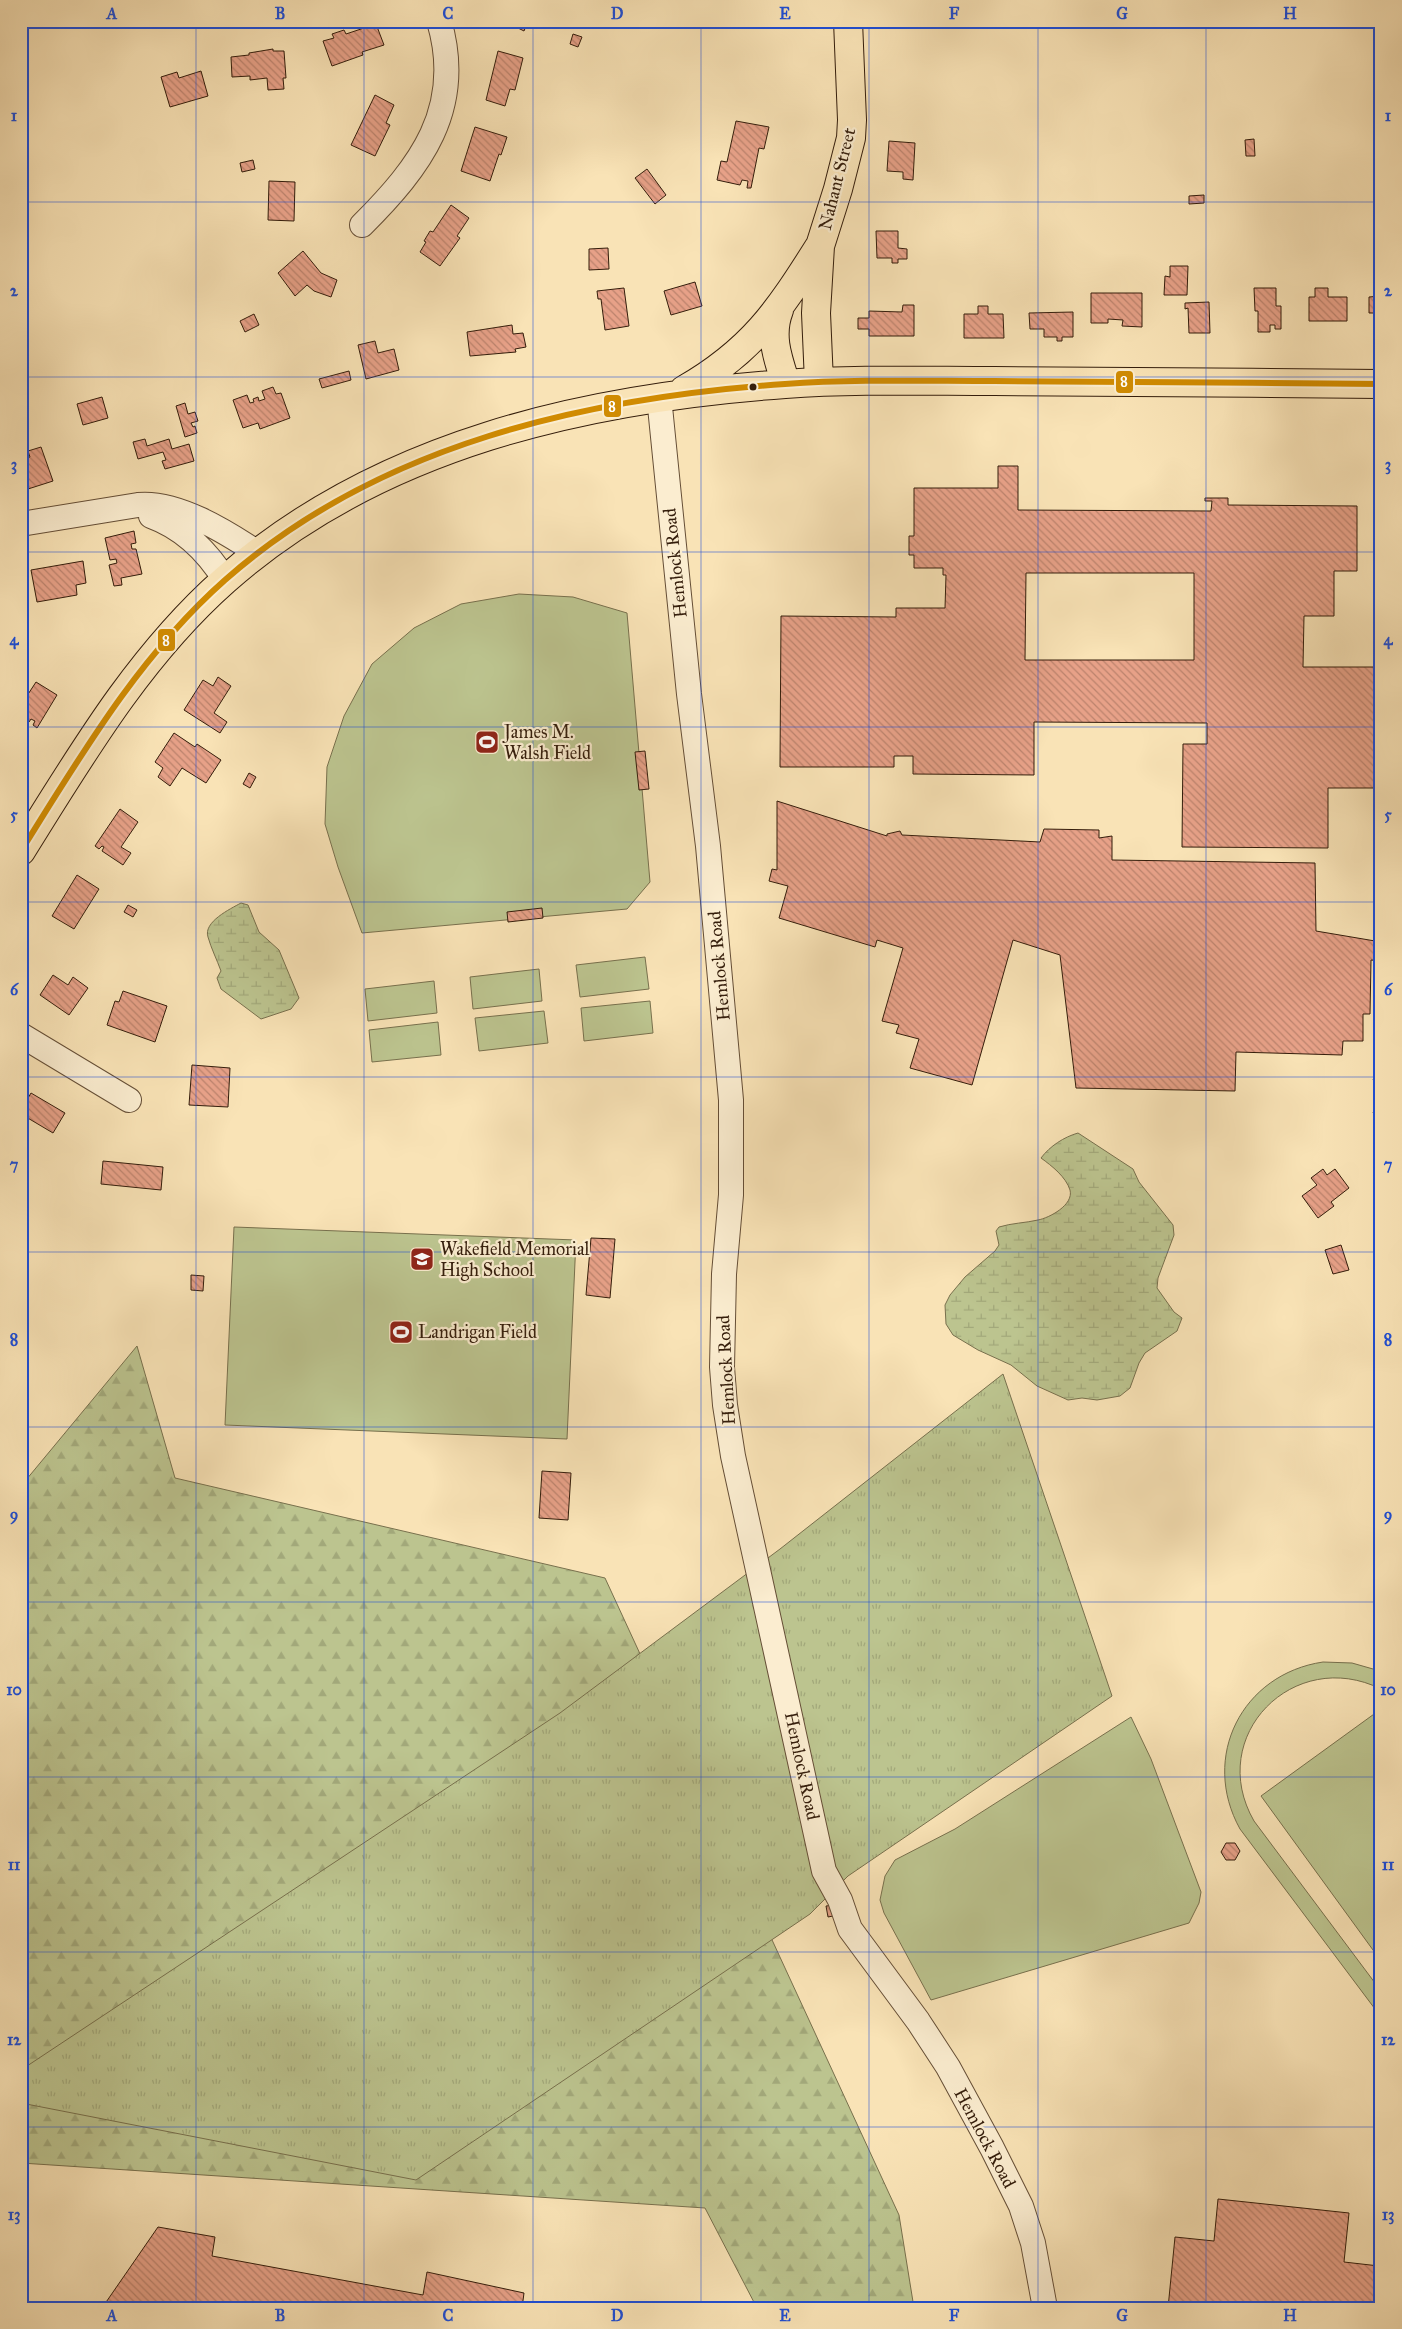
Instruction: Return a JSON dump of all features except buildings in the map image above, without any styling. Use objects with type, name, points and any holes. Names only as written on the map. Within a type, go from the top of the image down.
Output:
[{"type":"main road","name":"Nahant Street","points":[[820,382],[816,312],[820,246],[838,189],[850,138],[852,93],[848,21]]},
{"type":"main road","name":"Nahant Street","points":[[668,396],[725,365],[750,342],[779,310],[820,246]]},
{"type":"main road","points":[[779,310],[774,326],[774,338],[786,384]]},
{"type":"main road","points":[[21,851],[102,724],[136,676],[159,647],[225,580],[258,553],[318,512],[358,489],[442,452],[522,426],[668,396],[786,384],[820,382],[1085,381],[1381,384]]},
{"type":"street","points":[[362,225],[410,174],[435,130],[447,74],[444,42],[439,21]]},
{"type":"street","name":"Hemlock Road","points":[[668,396],[689,694],[708,846],[732,1100],[731,1194],[724,1274],[722,1367],[725,1405],[732,1446],[824,1871],[840,1900],[850,1929],[876,1962],[938,2051],[1021,2206],[1034,2244],[1045,2308]]},
{"type":"street","points":[[21,524],[145,505],[170,508],[229,534],[258,553]]},
{"type":"street","points":[[123,509],[147,514],[178,529],[205,552],[225,580]]},
{"type":"street","points":[[21,1034],[129,1100]]},
{"type":"green space","name":"James M. Walsh Field","points":[[519,594],[573,597],[627,613],[650,882],[627,909],[362,933],[338,867],[325,824],[327,767],[344,716],[372,664],[414,628],[461,604]]},
{"type":"green space","points":[[241,903],[248,905],[259,932],[279,950],[299,998],[291,1009],[261,1019],[221,989],[217,978],[221,971],[208,937],[208,931],[213,921],[224,912]]},
{"type":"green space","points":[[645,957],[649,989],[580,997],[576,965]]},
{"type":"green space","points":[[539,969],[542,1001],[473,1009],[470,977]]},
{"type":"green space","points":[[434,981],[437,1013],[368,1021],[365,989]]},
{"type":"green space","points":[[650,1001],[653,1033],[584,1041],[581,1008]]},
{"type":"green space","points":[[544,1011],[548,1043],[479,1051],[475,1018]]},
{"type":"green space","points":[[438,1022],[441,1055],[372,1062],[369,1030]]},
{"type":"green space","points":[[1078,1133],[1133,1169],[1139,1182],[1173,1225],[1174,1235],[1158,1278],[1157,1288],[1174,1312],[1182,1318],[1177,1331],[1145,1353],[1139,1363],[1130,1388],[1120,1396],[1097,1400],[1082,1398],[1068,1400],[1037,1386],[1011,1365],[978,1350],[953,1335],[946,1324],[945,1305],[950,1295],[965,1277],[995,1251],[999,1245],[996,1231],[999,1227],[1043,1219],[1065,1206],[1070,1196],[1068,1185],[1054,1168],[1041,1158],[1058,1142]]},
{"type":"green space","name":"Landrigan Field","points":[[234,1227],[576,1240],[567,1439],[225,1425]]},
{"type":"green space","points":[[137,1346],[175,1478],[605,1578],[899,2215],[914,2308],[757,2308],[705,2208],[21,2163],[21,1486]]},
{"type":"green space","points":[[1003,1374],[1112,1696],[848,1876],[810,1914],[416,2180],[21,2103],[21,2070],[560,1713],[780,1549]]},
{"type":"green space","points":[[1323,1662],[1352,1663],[1380,1671],[1381,1689],[1349,1679],[1318,1680],[1290,1689],[1266,1707],[1250,1731],[1241,1758],[1242,1789],[1254,1821],[1381,1991],[1381,2017],[1240,1829],[1229,1802],[1225,1774],[1227,1748],[1236,1723],[1251,1701],[1270,1683],[1295,1670]]},
{"type":"green space","points":[[1381,1709],[1381,1961],[1261,1796]]},
{"type":"green space","points":[[1131,1717],[1151,1759],[1201,1892],[1199,1903],[1189,1923],[931,2000],[884,1913],[880,1900],[885,1876],[895,1860],[955,1829]]},
{"type":"transit line","name":"8","points":[[21,851],[89,743],[138,674],[165,641],[225,580],[285,533],[349,494],[417,462],[488,436],[561,416],[635,401],[710,391],[811,382],[1091,381],[1381,384]]},
{"type":"place","name":"James M. Walsh Field","points":[[487,742]]},
{"type":"place","name":"Wakefield Memorial High School","points":[[422,1259]]},
{"type":"place","name":"Landrigan Field","points":[[401,1332]]}]
